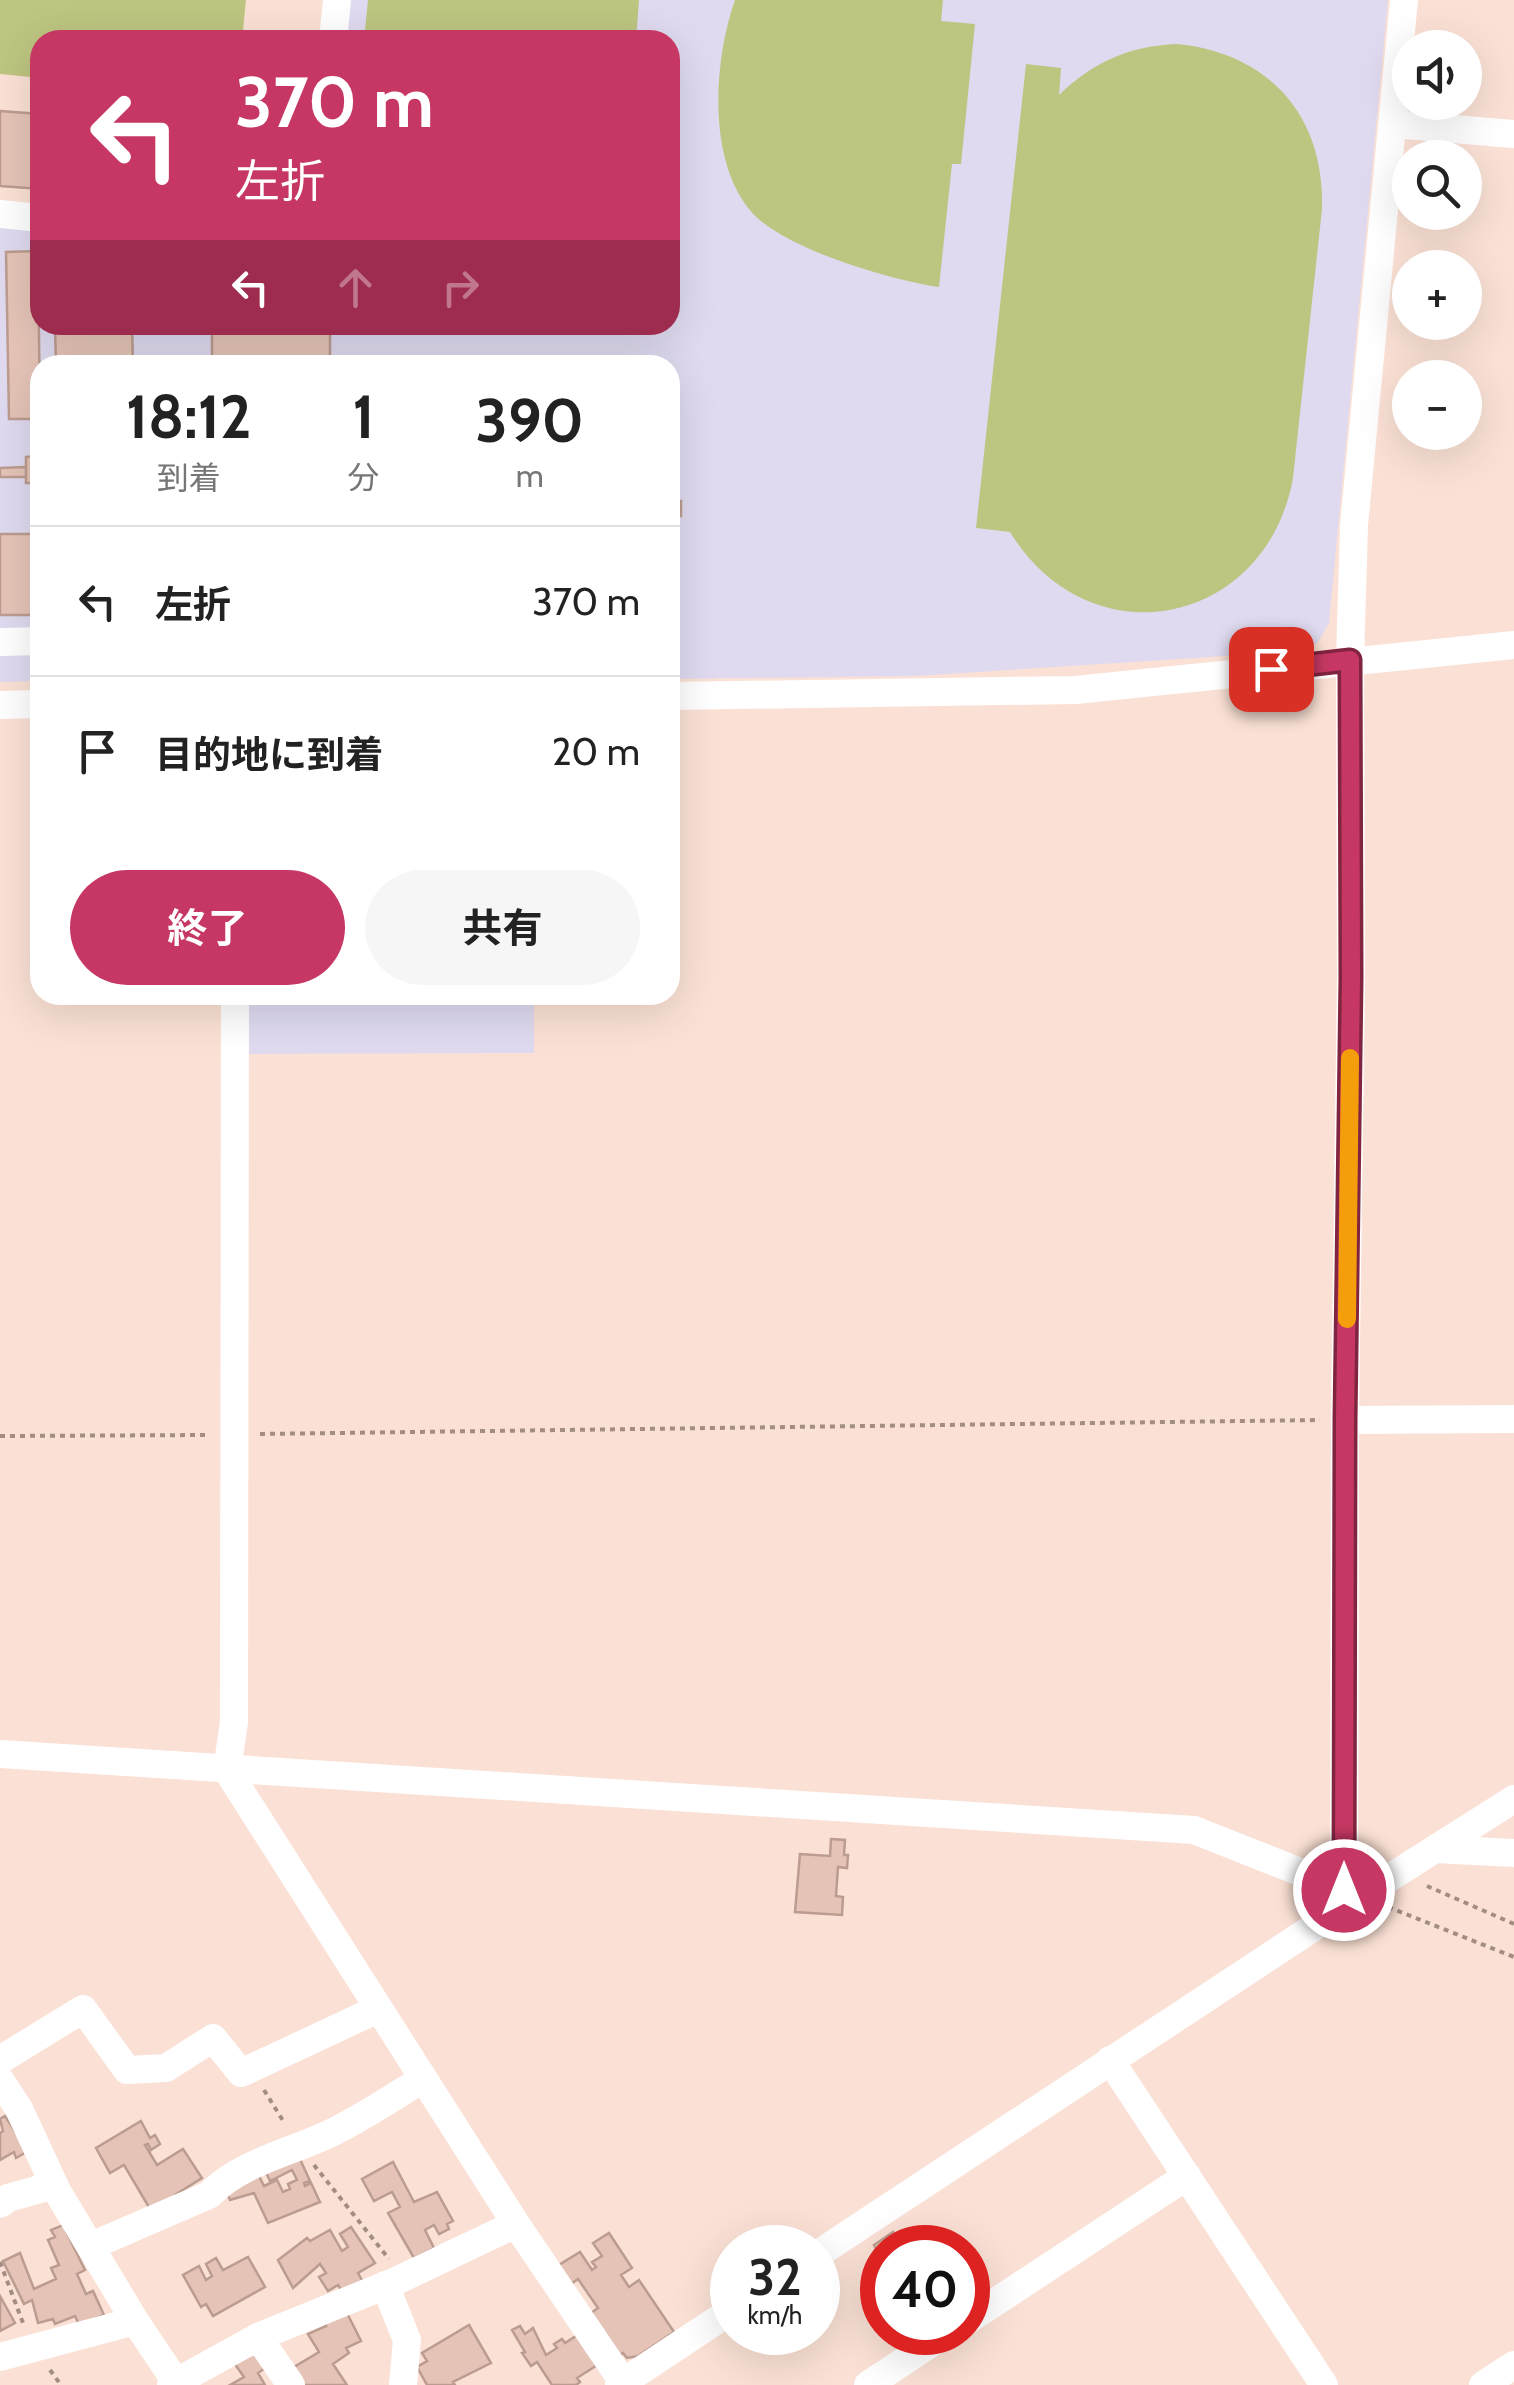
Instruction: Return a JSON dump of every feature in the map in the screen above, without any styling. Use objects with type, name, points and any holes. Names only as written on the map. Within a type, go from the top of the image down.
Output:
[{"type":"street","points":[[334,30],[336,0]]},
{"type":"street","points":[[1352,1893],[1345,1420],[1351,978],[1350,660],[1354,525],[1404,0]]},
{"type":"street","points":[[1394,124],[1514,134]]},
{"type":"street","points":[[0,214],[30,217]]},
{"type":"street","points":[[0,642],[30,642]]},
{"type":"street","points":[[680,696],[1074,690],[1514,646]]},
{"type":"street","points":[[0,704],[30,704]]},
{"type":"street","points":[[236,1005],[234,1722],[227,1770],[621,2384],[710,2325]]},
{"type":"street","points":[[1345,1420],[1514,1419]]},
{"type":"street","points":[[0,1754],[1194,1830],[1352,1893]]},
{"type":"street","points":[[840,2239],[1352,1893],[1397,1873],[1514,1799]]},
{"type":"street","points":[[1435,1849],[1514,1854]]},
{"type":"street","points":[[0,2060],[83,2009],[127,2070],[166,2068],[214,2038],[241,2074],[378,2010]]},
{"type":"street","points":[[1110,2060],[1324,2385]]},
{"type":"street","points":[[90,2246],[195,2202],[220,2183],[347,2126],[423,2079]]},
{"type":"street","points":[[0,2080],[20,2109],[54,2185],[173,2383],[258,2337],[394,2281],[516,2224]]},
{"type":"street","points":[[990,2306],[1187,2176]]},
{"type":"street","points":[[0,2204],[8,2198],[54,2185]]},
{"type":"street","points":[[394,2281],[407,2340],[402,2385]]},
{"type":"street","points":[[0,2357],[134,2321]]},
{"type":"street","points":[[258,2337],[291,2385]]},
{"type":"street","points":[[868,2385],[913,2355]]},
{"type":"street","points":[[1484,2385],[1514,2365]]},
{"type":"path","points":[[0,1436],[1345,1420]]},
{"type":"path","points":[[1397,1873],[1514,1924]]},
{"type":"path","points":[[1352,1893],[1514,1957]]},
{"type":"path","points":[[250,2069],[394,2281]]},
{"type":"shaded area","points":[[349,0],[1388,0],[1329,623],[1318,642],[1302,651],[916,676],[680,679],[680,355],[30,355],[30,681],[0,682],[0,225],[30,228],[30,335],[680,335],[680,30],[347,30]]},
{"type":"shaded area","points":[[244,1005],[534,1005],[534,1053],[245,1054]]},
{"type":"green space","points":[[0,0],[246,0],[243,30],[30,30],[30,77],[0,74]]},
{"type":"green space","points":[[368,0],[639,0],[637,30],[365,30]]},
{"type":"green space","points":[[735,0],[943,0],[941,21],[975,24],[961,164],[952,164],[939,287],[866,270],[810,249],[785,237],[749,209],[726,162],[718,107],[722,51]]},
{"type":"green space","points":[[1177,44],[1239,60],[1285,95],[1302,118],[1314,145],[1322,209],[1293,478],[1276,528],[1249,568],[1213,595],[1171,610],[1128,611],[1084,599],[1044,573],[1010,532],[976,528],[1026,64],[1061,68],[1059,95],[1085,73],[1113,58],[1143,48]]},
{"type":"building","points":[[0,111],[30,113],[30,188],[0,186]]},
{"type":"building","points":[[30,251],[30,335],[39,335],[39,355],[30,355],[30,419],[9,419],[6,252]]},
{"type":"building","points":[[55,335],[132,335],[133,355],[56,355]]},
{"type":"building","points":[[212,335],[330,335],[330,355],[212,355]]},
{"type":"building","points":[[26,457],[30,457],[30,483],[26,483]]},
{"type":"building","points":[[26,467],[26,477],[0,477],[0,468]]},
{"type":"building","points":[[0,534],[30,534],[30,615],[0,615]]},
{"type":"building","points":[[831,1839],[845,1840],[844,1855],[848,1855],[847,1868],[838,1867],[836,1896],[843,1897],[842,1915],[795,1912],[800,1854],[830,1856]]},
{"type":"building","points":[[5,2116],[28,2151],[16,2158],[14,2152],[0,2160],[0,2119]]},
{"type":"building","points":[[141,2121],[150,2138],[155,2135],[160,2144],[151,2150],[145,2145],[157,2165],[183,2149],[202,2178],[175,2195],[178,2200],[150,2209],[124,2165],[110,2173],[96,2148]]},
{"type":"building","points":[[299,2157],[310,2181],[305,2186],[311,2183],[320,2202],[268,2223],[254,2193],[230,2200],[226,2190],[257,2172],[264,2186],[277,2180],[283,2192],[290,2189],[288,2184],[297,2180],[292,2170],[270,2181],[264,2168]]},
{"type":"building","points":[[393,2162],[414,2202],[437,2192],[453,2221],[447,2224],[449,2229],[439,2234],[434,2225],[425,2230],[434,2248],[414,2258],[388,2213],[400,2207],[392,2192],[374,2201],[362,2179]]},
{"type":"building","points":[[63,2225],[85,2270],[77,2274],[86,2294],[93,2291],[104,2315],[79,2325],[75,2316],[55,2324],[53,2319],[38,2323],[32,2300],[24,2304],[3,2261],[20,2253],[34,2289],[56,2279],[51,2268],[59,2265],[48,2240],[55,2237],[51,2230]]},
{"type":"building","points":[[351,2227],[375,2263],[358,2273],[364,2284],[344,2295],[338,2285],[328,2291],[319,2277],[326,2273],[320,2264],[293,2288],[278,2260],[307,2238],[310,2241],[330,2230],[342,2251],[348,2247],[340,2234]]},
{"type":"building","points":[[609,2233],[632,2268],[621,2275],[629,2287],[639,2280],[674,2332],[638,2356],[619,2356],[591,2313],[598,2308],[578,2279],[571,2284],[559,2265],[580,2252],[592,2270],[596,2267],[592,2262],[602,2256],[593,2243]]},
{"type":"building","points":[[248,2257],[265,2287],[213,2316],[206,2304],[201,2307],[183,2275],[199,2266],[206,2280],[212,2276],[206,2264],[216,2258],[223,2270]]},
{"type":"building","points":[[0,2296],[15,2323],[0,2331]]},
{"type":"building","points":[[346,2311],[361,2341],[346,2348],[349,2353],[333,2364],[347,2385],[299,2385],[289,2370],[319,2352],[308,2334]]},
{"type":"building","points":[[469,2325],[491,2363],[453,2382],[455,2385],[427,2385],[417,2367],[427,2361],[422,2353]]},
{"type":"building","points":[[520,2326],[525,2334],[533,2328],[546,2355],[557,2348],[554,2344],[562,2339],[565,2343],[579,2334],[599,2364],[577,2378],[580,2382],[576,2385],[552,2385],[537,2362],[531,2366],[522,2353],[525,2352],[512,2330]]},
{"type":"building","points":[[254,2346],[268,2366],[258,2373],[265,2385],[230,2385],[244,2377],[232,2360]]},
{"type":"slow traffic","points":[[1347,1319],[1350,1058]]},
{"type":"route","points":[[1271,669],[1350,660],[1344,1890]]}]
